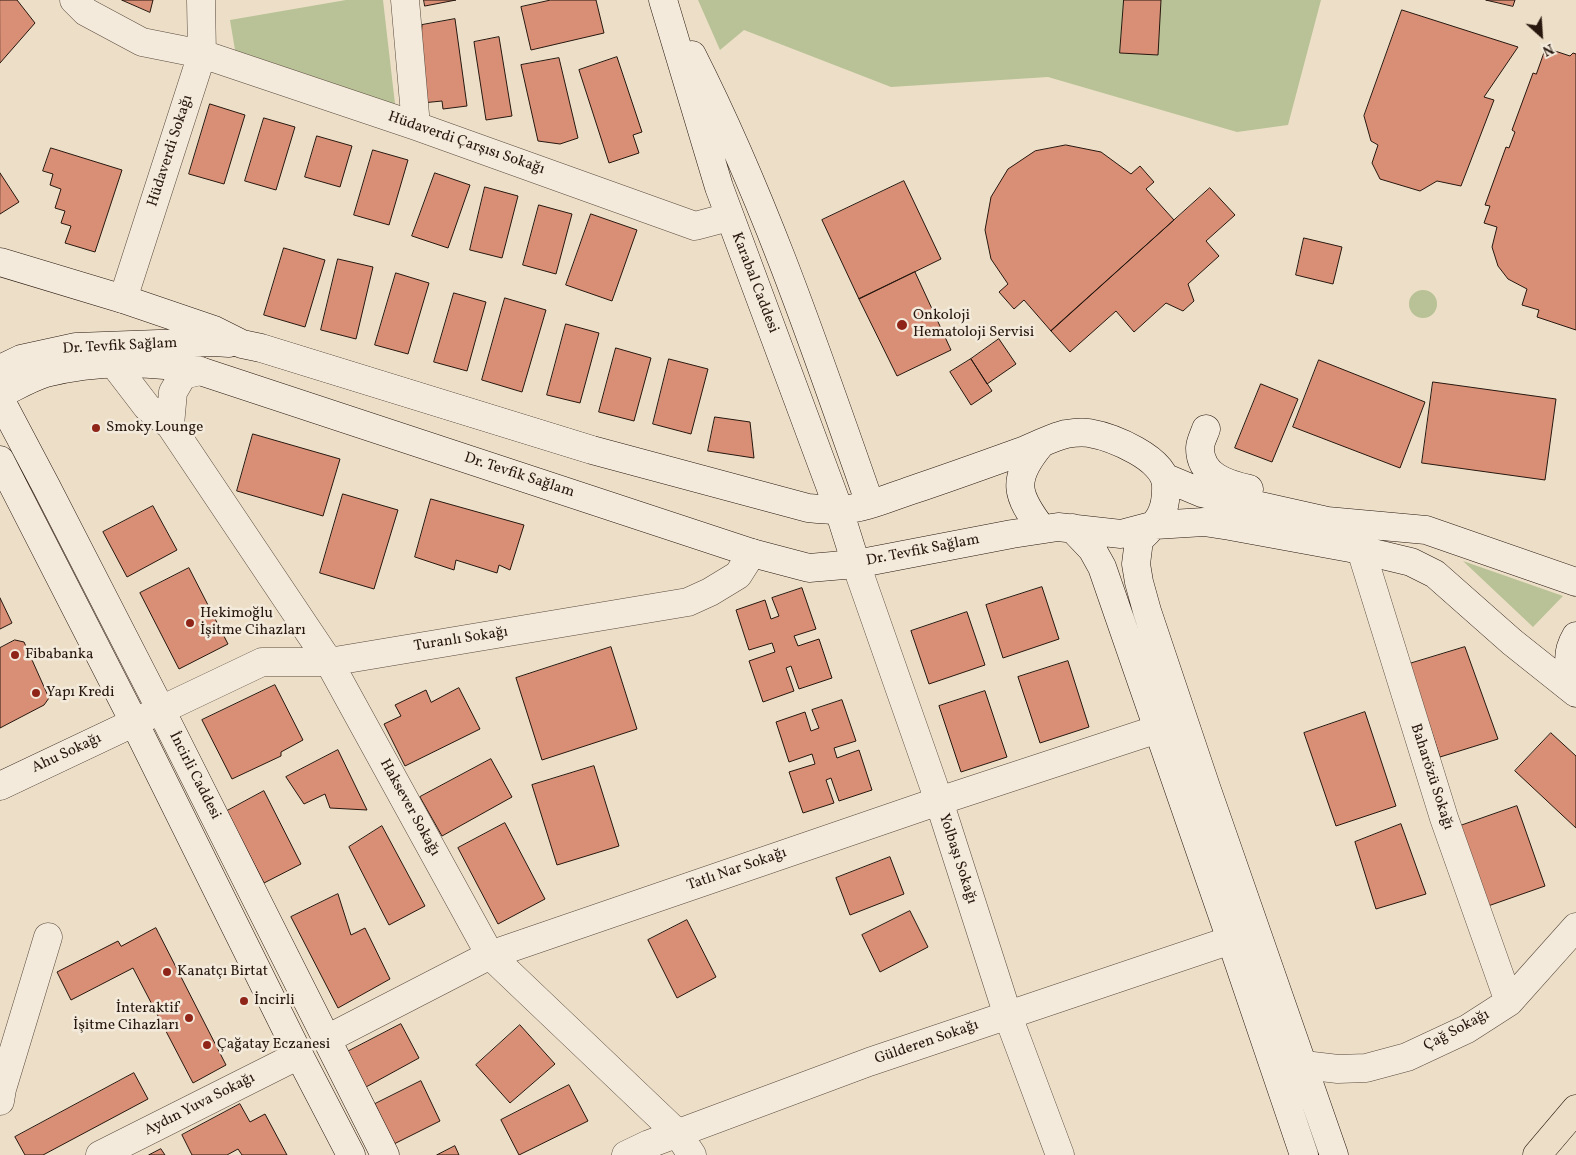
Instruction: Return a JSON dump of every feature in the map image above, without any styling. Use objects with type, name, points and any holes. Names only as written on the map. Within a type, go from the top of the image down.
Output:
[{"type":"main road","points":[[1537,1155],[1576,1109]]},
{"type":"street","name":"Hüdaverdi Çarşısı Sokağı","points":[[74,0],[86,12],[142,42],[202,54],[416,126],[695,226],[729,217]]},
{"type":"street","name":"Hüdaverdi Sokağı","points":[[123,299],[202,54],[200,0]]},
{"type":"street","points":[[405,0],[416,126]]},
{"type":"street","name":"Karabal Caddesi","points":[[664,0],[702,135],[729,217],[839,510],[856,564]]},
{"type":"street","name":"Karabal Caddesi","points":[[664,0],[721,113],[749,177],[811,337],[870,504]]},
{"type":"street","points":[[0,262],[123,299],[214,330],[242,344],[262,348],[592,450],[808,508],[839,510],[870,504],[1040,445],[1065,434],[1087,432],[1133,449],[1160,469],[1166,478],[1202,493],[1327,521],[1426,530],[1576,582]]},
{"type":"street","name":"Dr. Tevfik Sağlam","points":[[0,369],[22,358],[76,347],[214,342],[242,344]]},
{"type":"street","name":"Dr. Tevfik Sağlam","points":[[0,394],[45,374],[85,367],[114,364],[181,366],[200,370],[752,553],[809,568],[856,564],[1042,529]]},
{"type":"street","name":"Haksever Sokağı","points":[[114,364],[148,407],[170,425],[329,662],[490,955],[685,1144]]},
{"type":"street","points":[[170,425],[173,392],[183,375],[200,370]]},
{"type":"street","name":"İncirli Caddesi","points":[[0,400],[33,460],[161,710],[385,1155]]},
{"type":"street","points":[[1206,429],[1200,448],[1208,472],[1234,486],[1285,496],[1302,502],[1327,521]]},
{"type":"street","points":[[1040,445],[1024,467],[1020,481],[1020,492],[1026,508],[1042,529],[1058,527],[1121,534],[1155,524],[1204,522],[1361,550],[1411,562],[1435,574],[1512,642],[1576,693]]},
{"type":"street","name":"İncirli Caddesi","points":[[0,460],[134,722],[299,1055],[351,1155]]},
{"type":"street","points":[[1166,478],[1165,508],[1155,524],[1139,540],[1136,564],[1140,588],[1206,787],[1334,1155]]},
{"type":"street","points":[[1072,528],[1092,548],[1102,567],[1304,1155]]},
{"type":"street","name":"Baharözü Sokağı","points":[[1361,550],[1444,818],[1509,1002]]},
{"type":"street","name":"Turanlı Sokağı","points":[[161,710],[262,662],[329,662],[688,602],[710,592],[738,575],[752,553]]},
{"type":"street","name":"Yolbaşı Sokağı","points":[[856,564],[938,801],[1008,1016],[1060,1155]]},
{"type":"street","points":[[1576,636],[1570,648],[1570,668],[1576,682]]},
{"type":"street","name":"Ahu Sokağı","points":[[0,786],[161,710]]},
{"type":"street","name":"Tatlı Nar Sokağı","points":[[327,1039],[490,955],[938,801],[1158,728]]},
{"type":"street","name":"Çağ Sokağı","points":[[1304,1066],[1366,1068],[1406,1057],[1467,1029],[1509,1002],[1576,927]]},
{"type":"street","points":[[0,1101],[48,937]]},
{"type":"street","name":"Gülderen Sokağı","points":[[626,1155],[649,1144],[685,1144],[869,1062],[1231,940]]},
{"type":"street","name":"Aydın Yuva Sokağı","points":[[100,1155],[299,1055]]},
{"type":"green space","points":[[346,0],[383,0],[395,104],[235,50],[230,20]]},
{"type":"green space","points":[[698,0],[1321,0],[1288,125],[1237,132],[1048,77],[891,87],[744,30],[720,50]]},
{"type":"green space","points":[[1423,290],[1433,294],[1437,304],[1433,314],[1423,318],[1413,314],[1409,304],[1413,294]]},
{"type":"green space","points":[[1463,561],[1563,596],[1533,627]]},
{"type":"building","points":[[0,0],[17,0],[35,23],[0,63]]},
{"type":"building","points":[[122,0],[153,0],[150,12]]},
{"type":"building","points":[[424,0],[456,0],[425,6]]},
{"type":"building","points":[[551,0],[596,0],[604,33],[531,50],[521,7]]},
{"type":"building","points":[[1124,0],[1161,0],[1158,55],[1120,53]]},
{"type":"building","points":[[1486,0],[1515,0],[1513,6]]},
{"type":"building","points":[[1402,10],[1518,47],[1484,97],[1494,100],[1461,186],[1437,181],[1420,191],[1380,179],[1372,163],[1378,145],[1371,141],[1364,116]]},
{"type":"building","points":[[455,19],[467,106],[443,109],[442,101],[422,103],[420,54],[422,25]]},
{"type":"building","points":[[499,37],[512,116],[486,120],[474,42]]},
{"type":"building","points":[[1546,48],[1570,56],[1573,53],[1576,54],[1576,330],[1537,317],[1539,310],[1522,305],[1527,289],[1508,279],[1498,266],[1492,247],[1497,227],[1484,223],[1490,206],[1485,205],[1506,147],[1509,148],[1515,132],[1512,130],[1533,73],[1536,74]]},
{"type":"building","points":[[617,57],[642,132],[633,135],[639,153],[609,163],[579,70]]},
{"type":"building","points":[[559,58],[578,138],[560,144],[538,141],[521,65]]},
{"type":"building","points":[[210,104],[245,115],[224,184],[189,174]]},
{"type":"building","points":[[264,118],[295,127],[276,190],[245,181]]},
{"type":"building","points":[[317,136],[352,146],[340,187],[305,177]]},
{"type":"building","points":[[1066,145],[1101,152],[1131,174],[1140,166],[1154,182],[1146,189],[1174,220],[1051,331],[1024,300],[1014,309],[999,292],[1008,284],[991,259],[985,230],[991,197],[1008,169],[1035,151]]},
{"type":"building","points":[[51,148],[122,170],[95,252],[65,243],[71,226],[61,223],[65,211],[55,208],[61,189],[50,185],[53,174],[43,171]]},
{"type":"building","points":[[373,150],[408,160],[389,225],[354,215]]},
{"type":"building","points":[[0,173],[19,202],[0,214]]},
{"type":"building","points":[[435,173],[470,185],[448,248],[412,236]]},
{"type":"building","points":[[904,181],[941,259],[859,299],[822,220]]},
{"type":"building","points":[[485,187],[518,196],[502,258],[470,250]]},
{"type":"building","points":[[1210,188],[1235,215],[1206,241],[1219,256],[1188,284],[1194,301],[1183,311],[1166,303],[1134,332],[1116,311],[1070,352],[1051,331]]},
{"type":"building","points":[[539,205],[572,214],[556,274],[523,265]]},
{"type":"building","points":[[591,214],[637,230],[612,301],[566,285]]},
{"type":"building","points":[[1304,238],[1342,247],[1333,284],[1296,275]]},
{"type":"building","points":[[284,248],[325,260],[305,327],[264,315]]},
{"type":"building","points":[[338,259],[373,267],[356,339],[321,330]]},
{"type":"building","points":[[915,272],[951,350],[897,376],[859,299]]},
{"type":"building","points":[[396,273],[429,283],[408,354],[375,345]]},
{"type":"building","points":[[454,293],[486,302],[467,371],[434,362]]},
{"type":"building","points":[[505,298],[546,310],[522,392],[482,380]]},
{"type":"building","points":[[566,324],[599,333],[580,403],[547,395]]},
{"type":"building","points":[[999,339],[1016,364],[987,384],[971,359]]},
{"type":"building","points":[[616,348],[651,358],[634,421],[599,412]]},
{"type":"building","points":[[669,359],[708,369],[691,434],[653,424]]},
{"type":"building","points":[[971,359],[992,391],[971,405],[950,372]]},
{"type":"building","points":[[1319,360],[1425,402],[1400,468],[1293,427]]},
{"type":"building","points":[[1433,382],[1556,399],[1545,480],[1422,463]]},
{"type":"building","points":[[1261,384],[1298,399],[1272,462],[1235,448]]},
{"type":"building","points":[[715,417],[750,422],[754,458],[708,451]]},
{"type":"building","points":[[253,434],[340,459],[323,516],[237,491]]},
{"type":"building","points":[[343,494],[398,510],[374,589],[320,573]]},
{"type":"building","points":[[431,499],[524,525],[510,570],[499,565],[497,573],[456,560],[454,570],[415,557]]},
{"type":"building","points":[[153,506],[177,550],[127,577],[103,532]]},
{"type":"building","points":[[189,568],[228,644],[179,669],[140,593]]},
{"type":"building","points":[[1042,587],[1059,639],[1003,658],[986,605]]},
{"type":"building","points":[[802,588],[816,629],[794,636],[798,646],[819,639],[832,678],[799,689],[791,666],[786,668],[794,691],[763,702],[749,661],[775,652],[772,643],[749,650],[736,610],[765,600],[771,619],[779,616],[772,598]]},
{"type":"building","points":[[0,598],[12,623],[0,629]]},
{"type":"building","points":[[967,612],[985,665],[929,684],[911,631]]},
{"type":"building","points":[[15,640],[24,642],[49,698],[44,705],[0,728],[0,648]]},
{"type":"building","points":[[611,647],[637,729],[542,760],[516,678]]},
{"type":"building","points":[[1465,647],[1498,739],[1440,757],[1409,664]]},
{"type":"building","points":[[1068,661],[1089,727],[1040,743],[1018,677]]},
{"type":"building","points":[[275,685],[303,740],[281,752],[281,756],[232,779],[202,720]]},
{"type":"building","points":[[459,688],[480,729],[405,766],[384,724],[401,716],[395,705],[426,690],[431,702]]},
{"type":"building","points":[[985,691],[1007,757],[961,772],[939,706]]},
{"type":"building","points":[[842,700],[856,741],[834,748],[837,758],[859,750],[872,790],[839,801],[831,778],[826,780],[834,803],[803,813],[789,772],[815,764],[812,754],[789,762],[776,722],[805,712],[811,731],[819,728],[812,710]]},
{"type":"building","points":[[1365,712],[1396,806],[1336,826],[1304,733]]},
{"type":"building","points":[[1551,733],[1576,756],[1576,828],[1515,771]]},
{"type":"building","points":[[338,750],[367,810],[330,808],[325,794],[304,804],[286,777]]},
{"type":"building","points":[[491,759],[512,797],[442,836],[420,797]]},
{"type":"building","points":[[594,766],[619,846],[557,865],[532,785]]},
{"type":"building","points":[[264,791],[301,864],[264,883],[227,811]]},
{"type":"building","points":[[1517,806],[1545,886],[1488,906],[1460,826]]},
{"type":"building","points":[[505,823],[545,899],[498,924],[458,848]]},
{"type":"building","points":[[1401,824],[1426,894],[1376,909],[1355,842]]},
{"type":"building","points":[[382,826],[425,906],[389,925],[349,847]]},
{"type":"building","points":[[890,857],[904,894],[850,915],[836,878]]},
{"type":"building","points":[[338,894],[351,935],[365,928],[390,979],[338,1008],[291,917]]},
{"type":"building","points":[[910,911],[928,947],[880,972],[862,935]]},
{"type":"building","points":[[687,920],[716,977],[677,998],[648,940]]},
{"type":"building","points":[[156,928],[226,1065],[193,1083],[133,968],[71,1000],[57,972],[118,941],[121,946]]},
{"type":"building","points":[[401,1024],[419,1058],[366,1087],[347,1052]]},
{"type":"building","points":[[520,1025],[555,1064],[510,1103],[476,1065]]},
{"type":"building","points":[[134,1073],[148,1099],[43,1155],[25,1155],[15,1137]]},
{"type":"building","points":[[421,1081],[440,1121],[394,1144],[375,1104]]},
{"type":"building","points":[[569,1085],[588,1121],[519,1155],[501,1120]]},
{"type":"building","points":[[240,1104],[250,1122],[265,1114],[287,1155],[242,1155],[238,1149],[227,1155],[192,1155],[182,1135]]},
{"type":"building","points":[[455,1146],[459,1155],[437,1155]]},
{"type":"building","points":[[161,1149],[165,1155],[149,1155]]},
{"type":"place","name":"Onkoloji Hematoloji Servisi","points":[[902,325]]},
{"type":"place","name":"Smoky Lounge","points":[[96,428]]},
{"type":"place","name":"Hekimoğlu İşitme Cihazları","points":[[190,623]]},
{"type":"place","name":"Fibabanka","points":[[15,655]]},
{"type":"place","name":"Yapı Kredi","points":[[36,693]]},
{"type":"place","name":"Kanatçı Birtat","points":[[167,972]]},
{"type":"place","name":"İncirli","points":[[244,1001]]},
{"type":"place","name":"İnteraktif İşitme Cihazları","points":[[189,1018]]},
{"type":"place","name":"Çağatay Eczanesi","points":[[207,1045]]}]
